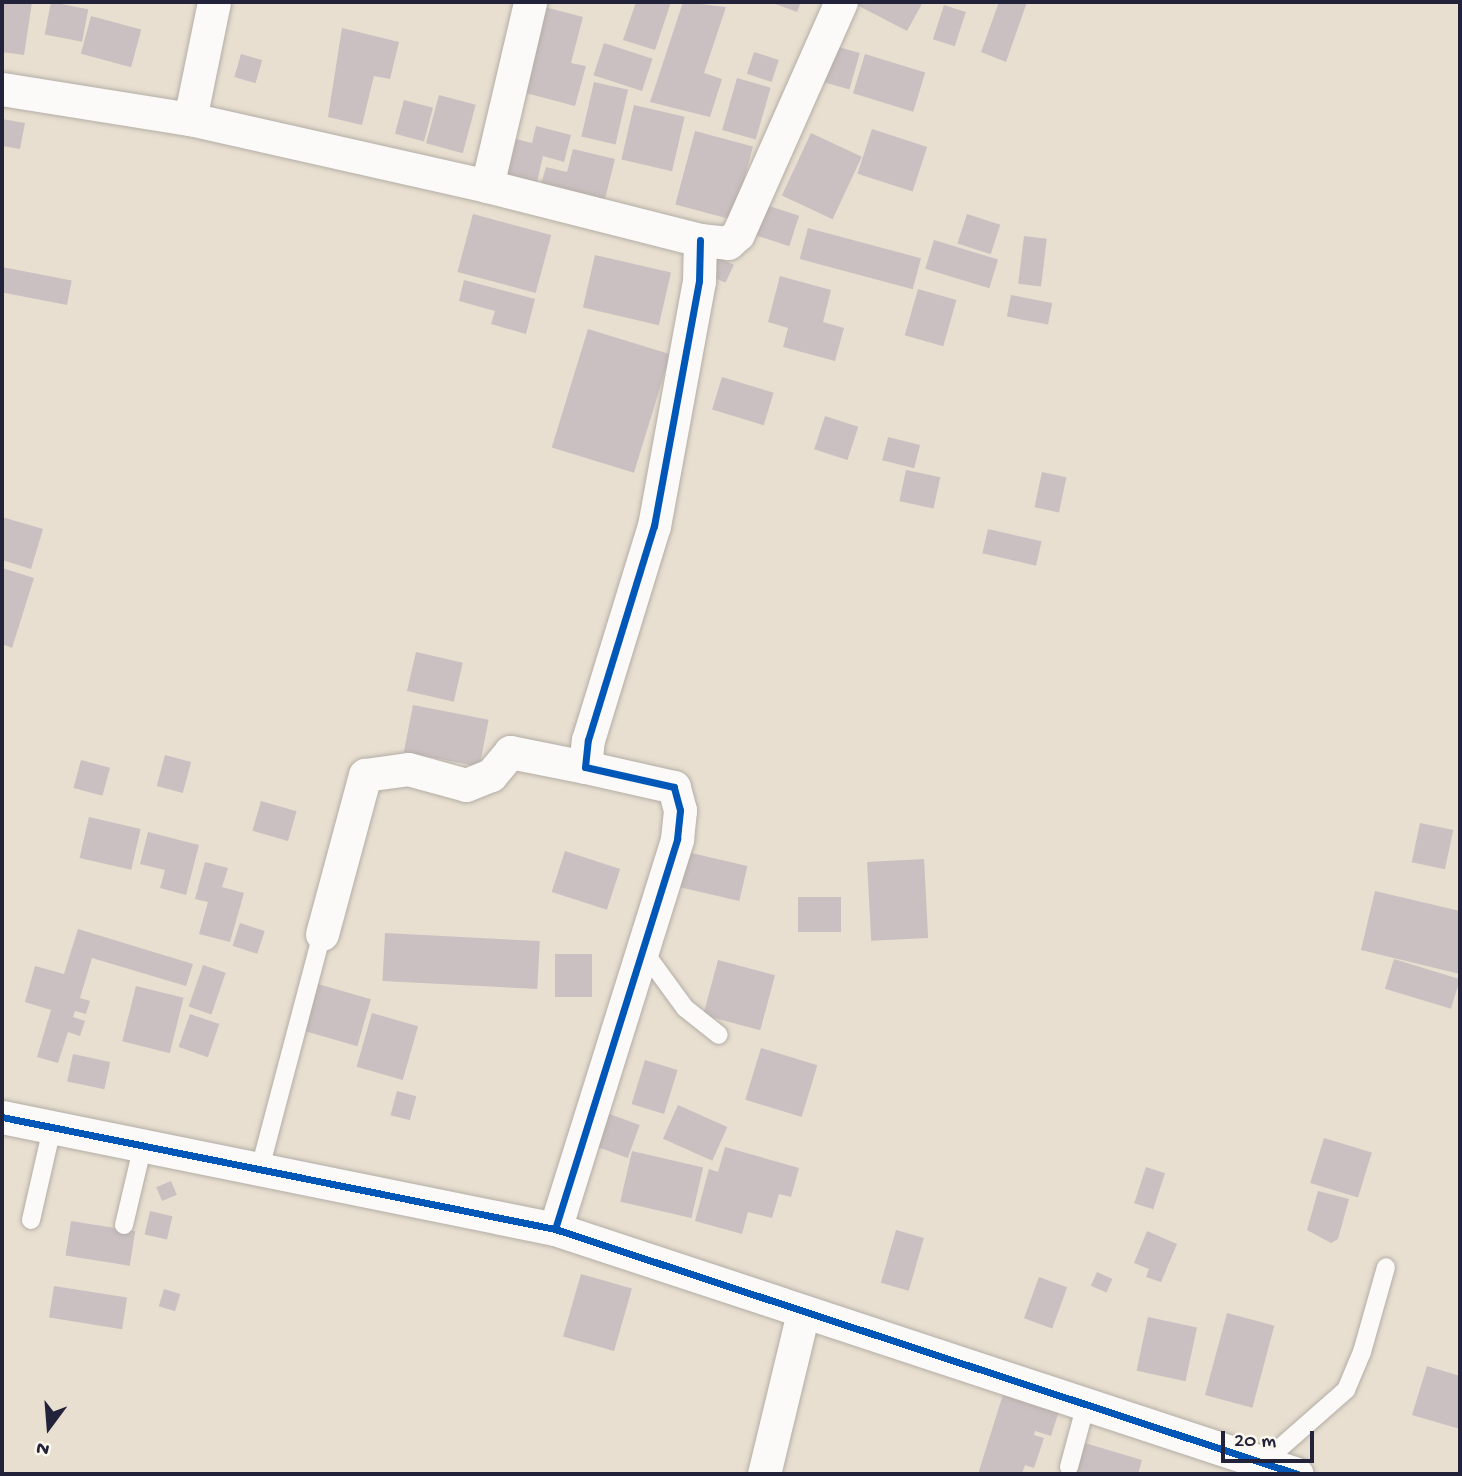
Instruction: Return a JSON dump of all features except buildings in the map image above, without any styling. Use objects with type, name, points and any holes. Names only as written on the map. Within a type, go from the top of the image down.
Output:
[{"type":"street","points":[[190,119],[214,2]]},
{"type":"street","points":[[487,186],[530,2]]},
{"type":"street","points":[[2,89],[190,119],[487,186],[700,240],[728,243],[738,234],[841,2]]},
{"type":"street","points":[[585,767],[588,740],[653,526],[699,281],[700,240]]},
{"type":"street","points":[[322,934],[365,775],[408,769],[466,785],[491,775],[510,752],[674,788],[680,810],[677,839],[555,1229]]},
{"type":"street","points":[[2,1117],[142,1149],[555,1229],[1297,1474]]},
{"type":"street","points":[[764,1474],[803,1313]]},
{"type":"lane","points":[[259,1172],[322,934]]},
{"type":"lane","points":[[642,949],[685,1008],[719,1035]]},
{"type":"lane","points":[[31,1220],[52,1128]]},
{"type":"lane","points":[[124,1225],[142,1149]]},
{"type":"lane","points":[[1264,1462],[1346,1390],[1362,1352],[1386,1267]]},
{"type":"lane","points":[[1069,1466],[1086,1404]]},
{"type":"cycle path","points":[[555,1229],[677,839],[680,810],[674,787],[585,767],[588,740],[654,526],[699,281],[700,240]]},
{"type":"cycle path","points":[[2,1117],[555,1229],[1297,1474]]}]
